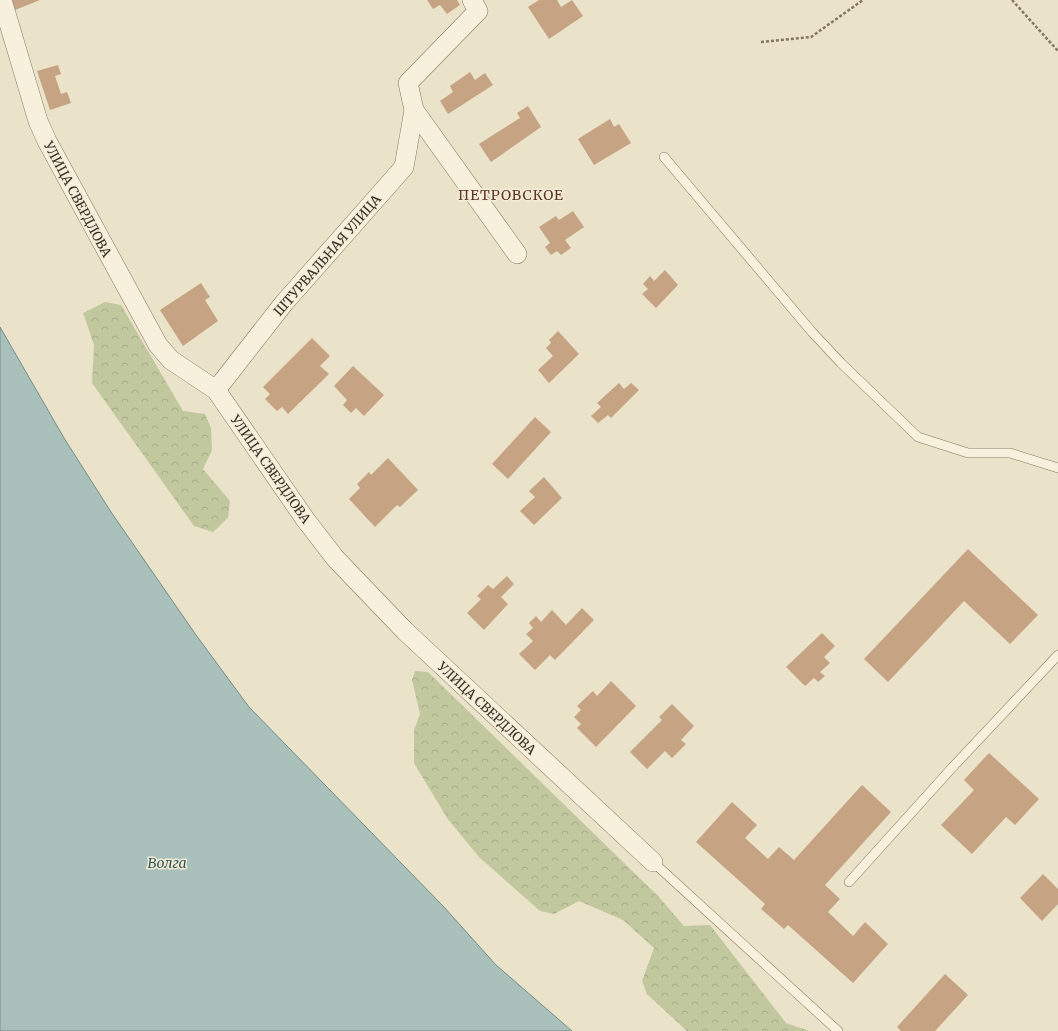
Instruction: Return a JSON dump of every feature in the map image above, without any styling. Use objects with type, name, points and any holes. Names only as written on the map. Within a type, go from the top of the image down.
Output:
[{"type":"street","name":"УЛИЦА СВЕРДЛОВА","points":[[2,0],[38,121],[47,141],[142,319],[158,346],[171,360],[216,390],[335,558],[367,593],[405,631],[653,862]]},
{"type":"street","points":[[472,0],[478,11],[408,83],[414,110],[517,254]]},
{"type":"street","name":"ШТУРВАЛЬНАЯ УЛИЦА","points":[[216,390],[284,303],[404,167],[414,110]]},
{"type":"lane","points":[[664,157],[812,332],[841,363],[918,437],[968,453],[1010,453],[1058,468]]},
{"type":"lane","points":[[849,882],[955,764],[1058,655]]},
{"type":"lane","points":[[653,862],[838,1031]]},
{"type":"path","points":[[761,42],[811,37],[862,0]]},
{"type":"path","points":[[1012,0],[1058,51]]},
{"type":"green space","points":[[105,302],[121,305],[183,411],[205,414],[211,428],[212,450],[203,469],[230,501],[228,518],[213,532],[194,526],[92,383],[94,345],[83,313]]},
{"type":"green space","points":[[415,671],[428,672],[658,896],[684,926],[710,925],[786,1023],[809,1031],[687,1031],[647,994],[642,981],[654,948],[623,920],[579,901],[554,914],[540,911],[479,857],[447,818],[414,763],[414,730],[420,714],[412,680]]},
{"type":"water","name":"Волга","points":[[0,327],[64,438],[111,512],[196,635],[249,707],[443,906],[496,965],[572,1031],[0,1031]]},
{"type":"building","points":[[11,0],[40,0],[15,10]]},
{"type":"building","points":[[427,0],[457,0],[460,5],[447,14],[440,5],[433,9]]},
{"type":"building","points":[[539,0],[557,0],[561,7],[572,0],[583,16],[549,39],[528,7]]},
{"type":"building","points":[[58,65],[61,74],[55,76],[61,94],[67,92],[71,103],[50,110],[37,71]]},
{"type":"building","points":[[470,72],[475,80],[485,73],[493,85],[448,114],[440,101],[453,92],[450,86]]},
{"type":"building","points":[[528,106],[541,127],[491,162],[479,144],[520,118],[517,113]]},
{"type":"building","points":[[610,119],[614,127],[619,124],[631,143],[594,165],[578,139]]},
{"type":"building","points":[[573,211],[584,227],[565,240],[571,248],[561,255],[557,251],[551,255],[545,247],[550,243],[539,227],[556,216],[559,220]]},
{"type":"building","points":[[665,270],[678,285],[656,308],[642,294],[648,289],[643,284],[650,276],[654,281]]},
{"type":"building","points":[[201,283],[210,297],[205,300],[218,321],[183,346],[160,310]]},
{"type":"building","points":[[558,331],[579,354],[549,383],[538,370],[553,356],[546,348],[551,343],[549,340]]},
{"type":"building","points":[[312,338],[330,356],[320,366],[329,374],[288,414],[282,407],[277,411],[265,399],[270,394],[263,387]]},
{"type":"building","points":[[353,366],[384,395],[364,416],[356,408],[351,413],[343,405],[347,400],[334,386]]},
{"type":"building","points":[[619,383],[624,389],[631,383],[639,390],[611,418],[608,415],[598,423],[591,416],[601,407],[597,403]]},
{"type":"building","points":[[535,417],[551,432],[508,479],[492,464]]},
{"type":"building","points":[[388,458],[418,490],[400,507],[397,505],[375,527],[349,499],[360,488],[357,484],[369,472],[371,475]]},
{"type":"building","points":[[544,477],[562,498],[534,525],[520,511],[535,497],[529,491]]},
{"type":"building","points":[[968,549],[1038,615],[1010,644],[964,601],[888,682],[864,659]]},
{"type":"building","points":[[507,576],[514,584],[501,597],[508,604],[484,630],[467,613],[481,599],[477,596],[488,585],[493,589]]},
{"type":"building","points":[[582,608],[594,620],[555,660],[550,655],[535,670],[519,654],[533,641],[526,634],[533,628],[529,623],[536,616],[541,622],[552,610],[566,625]]},
{"type":"building","points":[[822,633],[835,646],[824,657],[830,663],[820,672],[825,676],[818,682],[814,678],[805,686],[786,667]]},
{"type":"building","points":[[611,681],[636,706],[596,747],[577,728],[581,724],[574,717],[581,710],[577,706],[593,691],[597,696]]},
{"type":"building","points":[[672,704],[694,726],[681,740],[686,744],[672,758],[665,751],[647,769],[630,752],[662,720],[659,717]]},
{"type":"building","points":[[989,753],[1039,799],[1015,825],[1006,817],[972,854],[941,825],[974,790],[964,780]]},
{"type":"building","points":[[862,785],[891,812],[825,885],[840,899],[828,912],[853,936],[865,922],[888,944],[853,983],[788,925],[784,929],[761,909],[765,904],[696,842],[732,802],[757,825],[745,838],[768,859],[779,847],[794,860]]},
{"type":"building","points":[[1043,874],[1058,889],[1058,904],[1042,921],[1020,898]]},
{"type":"building","points":[[945,974],[968,995],[935,1031],[901,1031],[897,1027]]},
{"type":"district","name":"ПЕТРОВСКОЕ","points":[[511,195]]}]
